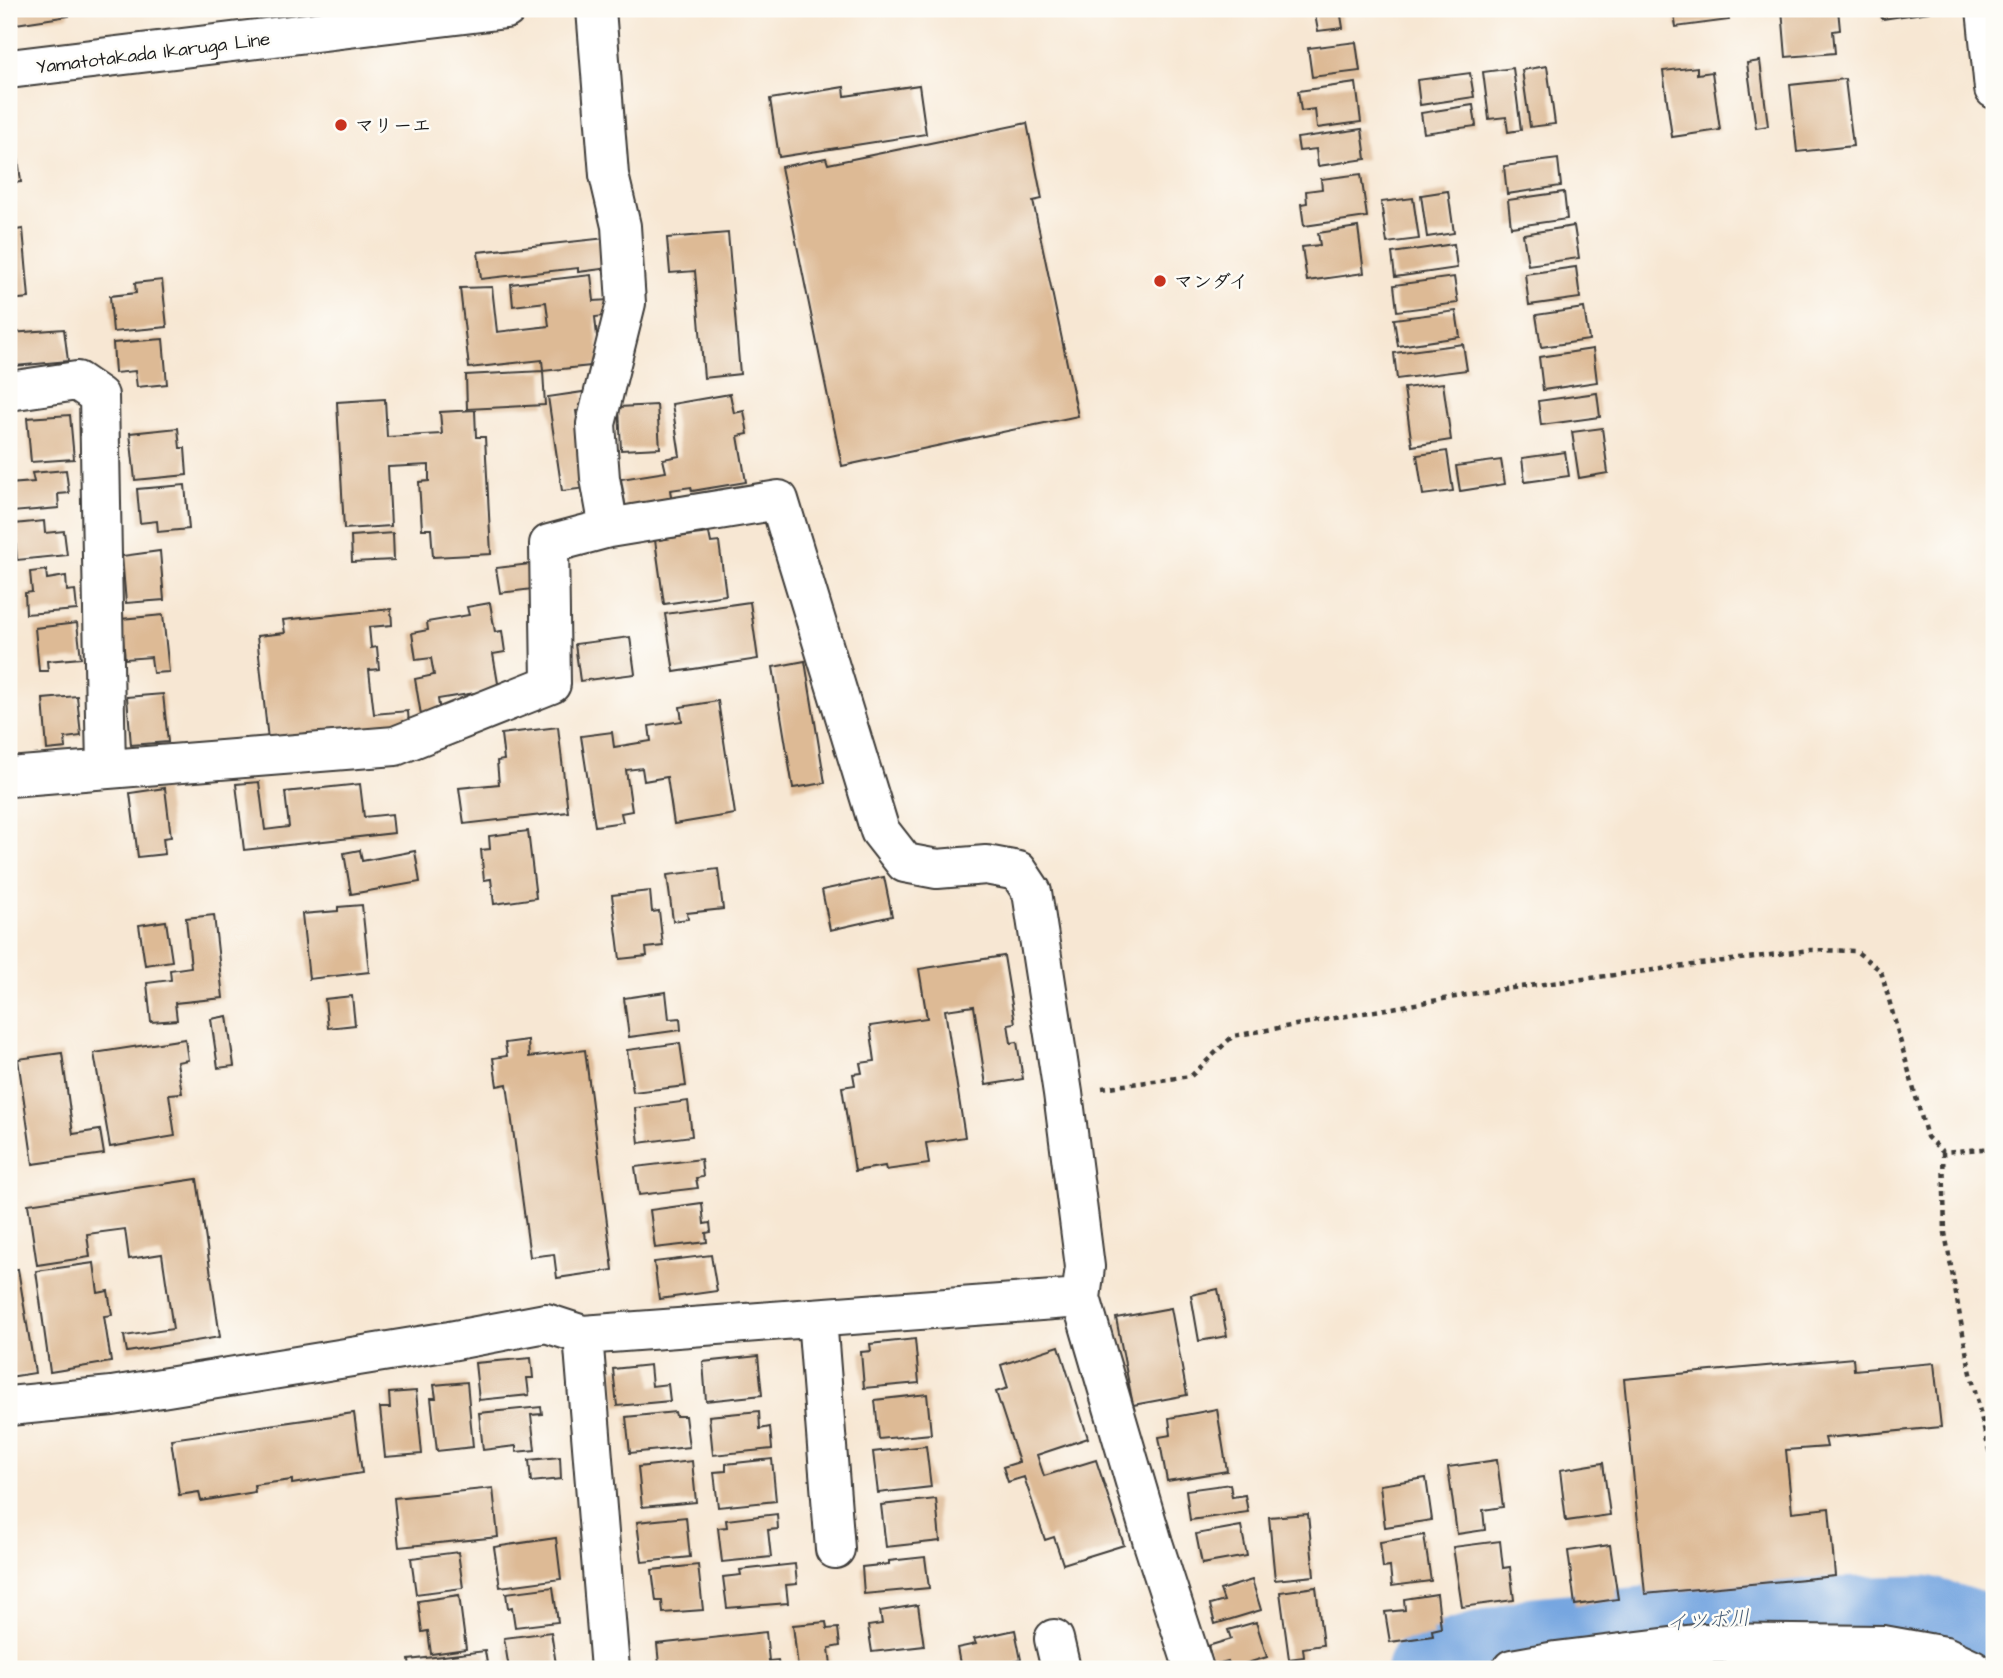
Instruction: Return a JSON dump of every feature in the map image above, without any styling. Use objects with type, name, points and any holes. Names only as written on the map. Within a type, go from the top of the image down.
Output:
[{"type":"street","name":"Yamatotakada Ikaruga Line","points":[[9,69],[506,9]]},
{"type":"street","points":[[596,9],[609,175],[621,226],[626,303],[596,424],[600,478],[609,528]]},
{"type":"street","points":[[1986,9],[1994,89]]},
{"type":"street","points":[[9,391],[77,381],[99,396],[106,769]]},
{"type":"street","points":[[9,777],[395,746],[551,684],[549,544],[609,528],[779,500],[880,831],[905,863],[937,869],[986,865],[1018,871],[1032,892],[1063,1093],[1085,1267],[1081,1298],[1153,1544],[1194,1669]]},
{"type":"street","points":[[9,1406],[112,1396],[546,1323],[583,1335],[1081,1298]]},
{"type":"street","points":[[817,1318],[835,1549]]},
{"type":"street","points":[[583,1335],[610,1669]]},
{"type":"street","points":[[1511,1669],[1703,1643],[1793,1657],[1883,1645],[1945,1656],[1973,1669]]},
{"type":"path","points":[[1063,1093],[1191,1076],[1233,1036],[1489,991],[1810,950],[1856,951],[1881,971],[1927,1137],[1943,1152],[1945,1233],[1967,1356],[1994,1472]]},
{"type":"path","points":[[1943,1152],[1994,1148]]},
{"type":"building","points":[[9,9],[68,9],[69,16],[9,25]]},
{"type":"building","points":[[1314,9],[1340,9],[1343,28],[1318,31]]},
{"type":"building","points":[[1673,9],[1727,9],[1729,20],[1676,27]]},
{"type":"building","points":[[1782,9],[1838,9],[1840,30],[1833,31],[1835,53],[1786,57]]},
{"type":"building","points":[[1880,9],[1929,9],[1930,12],[1882,19]]},
{"type":"building","points":[[1356,42],[1360,71],[1312,77],[1308,48]]},
{"type":"building","points":[[1760,61],[1768,126],[1756,128],[1747,63]]},
{"type":"building","points":[[1547,66],[1555,124],[1530,127],[1522,70]]},
{"type":"building","points":[[1697,67],[1697,74],[1712,72],[1720,130],[1672,137],[1663,71]]},
{"type":"building","points":[[1513,68],[1521,130],[1508,132],[1506,117],[1489,119],[1483,72]]},
{"type":"building","points":[[1470,73],[1474,97],[1420,105],[1417,80]]},
{"type":"building","points":[[1845,79],[1853,146],[1797,152],[1790,85]]},
{"type":"building","points":[[1356,83],[1361,122],[1317,128],[1315,109],[1301,111],[1298,91]]},
{"type":"building","points":[[919,85],[926,134],[779,157],[770,99],[844,87],[845,96]]},
{"type":"building","points":[[1473,105],[1476,126],[1424,133],[1421,113]]},
{"type":"building","points":[[13,118],[21,182],[9,183],[9,119]]},
{"type":"building","points":[[1027,123],[1042,199],[1033,201],[1078,416],[842,466],[781,167],[826,158],[828,164]]},
{"type":"building","points":[[1362,129],[1366,159],[1318,166],[1316,149],[1299,151],[1297,138]]},
{"type":"building","points":[[1558,159],[1561,186],[1507,194],[1504,166]]},
{"type":"building","points":[[1361,174],[1367,217],[1304,226],[1301,204],[1307,203],[1306,191],[1322,189],[1321,179]]},
{"type":"building","points":[[1448,191],[1454,233],[1427,237],[1421,195]]},
{"type":"building","points":[[1564,192],[1567,219],[1511,227],[1508,200]]},
{"type":"building","points":[[1413,198],[1419,239],[1387,243],[1381,202]]},
{"type":"building","points":[[1574,226],[1579,258],[1528,265],[1523,234]]},
{"type":"building","points":[[1358,227],[1364,273],[1307,281],[1302,247],[1320,245],[1318,233]]},
{"type":"building","points":[[23,229],[29,298],[9,300],[9,231]]},
{"type":"building","points":[[728,233],[740,374],[704,378],[695,271],[670,273],[667,238]]},
{"type":"building","points":[[606,238],[610,268],[578,272],[578,268],[481,279],[478,252]]},
{"type":"building","points":[[1454,244],[1457,268],[1395,277],[1392,253]]},
{"type":"building","points":[[1576,267],[1580,298],[1529,305],[1525,274]]},
{"type":"building","points":[[591,275],[594,301],[609,300],[611,315],[595,317],[600,365],[543,371],[542,360],[469,368],[460,288],[492,287],[497,332],[549,326],[546,302],[513,306],[511,284]]},
{"type":"building","points":[[1454,277],[1458,303],[1397,311],[1394,285]]},
{"type":"building","points":[[162,280],[167,327],[113,332],[110,296],[136,293],[135,283]]},
{"type":"building","points":[[1584,308],[1589,340],[1541,347],[1536,315]]},
{"type":"building","points":[[1456,311],[1460,337],[1398,346],[1394,319]]},
{"type":"building","points":[[64,329],[68,361],[15,366],[11,333]]},
{"type":"building","points":[[163,339],[167,384],[137,387],[135,371],[115,373],[113,343]]},
{"type":"building","points":[[1463,344],[1467,370],[1397,379],[1394,353]]},
{"type":"building","points":[[1593,349],[1597,382],[1543,390],[1539,357]]},
{"type":"building","points":[[543,371],[545,405],[467,409],[466,375]]},
{"type":"building","points":[[1443,383],[1451,440],[1412,446],[1404,388]]},
{"type":"building","points":[[583,392],[585,409],[576,411],[587,488],[562,491],[548,397]]},
{"type":"building","points":[[1597,393],[1600,417],[1541,425],[1538,401]]},
{"type":"building","points":[[730,394],[734,413],[744,411],[748,434],[738,436],[746,482],[692,491],[691,487],[670,490],[673,508],[627,516],[621,479],[666,472],[663,459],[680,456],[672,404]]},
{"type":"building","points":[[385,399],[387,437],[442,434],[440,412],[475,410],[476,437],[485,437],[491,554],[433,557],[431,529],[422,529],[419,482],[429,481],[429,465],[388,467],[391,526],[344,529],[337,402]]},
{"type":"building","points":[[657,405],[660,448],[621,450],[619,407]]},
{"type":"building","points":[[70,415],[74,459],[31,462],[27,418]]},
{"type":"building","points":[[178,428],[180,448],[185,448],[187,475],[135,480],[130,433]]},
{"type":"building","points":[[1602,428],[1608,473],[1579,478],[1572,432]]},
{"type":"building","points":[[1447,451],[1453,491],[1423,495],[1417,455]]},
{"type":"building","points":[[1565,452],[1569,476],[1525,482],[1522,458]]},
{"type":"building","points":[[1501,460],[1505,484],[1460,491],[1456,466]]},
{"type":"building","points":[[66,470],[69,493],[58,494],[59,508],[12,512],[9,484],[34,482],[32,473]]},
{"type":"building","points":[[185,485],[189,529],[158,532],[157,521],[140,523],[137,489]]},
{"type":"building","points":[[44,521],[45,533],[64,531],[67,555],[17,560],[14,524]]},
{"type":"building","points":[[393,533],[394,560],[352,562],[351,536]]},
{"type":"building","points":[[709,533],[711,543],[719,542],[726,595],[664,604],[655,540]]},
{"type":"building","points":[[160,551],[164,600],[126,603],[122,556]]},
{"type":"building","points":[[530,564],[533,589],[500,593],[496,568]]},
{"type":"building","points":[[46,570],[47,579],[66,576],[67,591],[75,590],[77,610],[26,614],[25,593],[32,592],[30,572]]},
{"type":"building","points":[[750,602],[758,659],[674,672],[665,614]]},
{"type":"building","points":[[490,603],[495,632],[502,631],[505,652],[493,654],[499,689],[438,699],[440,712],[421,715],[415,679],[434,675],[431,658],[416,660],[412,633],[428,630],[427,622],[469,615],[467,607]]},
{"type":"building","points":[[391,609],[392,625],[369,627],[371,648],[377,647],[379,669],[369,670],[374,714],[408,711],[409,726],[268,740],[257,636],[285,633],[283,620]]},
{"type":"building","points":[[163,615],[169,672],[153,673],[151,657],[125,659],[121,619]]},
{"type":"building","points":[[77,623],[81,658],[47,661],[48,671],[39,671],[35,628]]},
{"type":"building","points":[[630,637],[635,674],[580,681],[575,644]]},
{"type":"building","points":[[805,661],[825,783],[793,788],[773,667]]},
{"type":"building","points":[[163,694],[168,742],[131,745],[127,697]]},
{"type":"building","points":[[77,696],[81,736],[65,738],[66,748],[47,750],[43,699]]},
{"type":"building","points":[[718,701],[735,814],[674,824],[667,777],[644,781],[642,768],[626,770],[632,811],[621,813],[623,822],[595,826],[581,736],[612,732],[614,747],[651,741],[649,726],[682,721],[680,707]]},
{"type":"building","points":[[558,727],[568,812],[464,824],[459,788],[499,784],[497,761],[504,760],[501,734]]},
{"type":"building","points":[[259,782],[265,830],[289,827],[285,792],[360,784],[364,817],[392,814],[394,833],[244,850],[236,784]]},
{"type":"building","points":[[165,788],[171,837],[163,838],[165,854],[138,857],[130,793]]},
{"type":"building","points":[[528,831],[536,898],[494,904],[491,879],[484,880],[481,850],[490,849],[489,836]]},
{"type":"building","points":[[360,850],[362,861],[415,851],[420,882],[351,894],[344,853]]},
{"type":"building","points":[[718,869],[723,909],[687,913],[688,919],[673,921],[667,875]]},
{"type":"building","points":[[884,877],[892,916],[830,930],[822,890]]},
{"type":"building","points":[[650,891],[652,912],[659,911],[663,946],[646,948],[647,956],[620,959],[612,895]]},
{"type":"building","points":[[362,905],[369,972],[309,979],[302,914],[338,911],[338,907]]},
{"type":"building","points":[[214,915],[223,998],[175,1003],[177,1020],[151,1022],[147,983],[171,980],[170,970],[191,967],[186,918]]},
{"type":"building","points":[[166,921],[172,961],[145,965],[139,925]]},
{"type":"building","points":[[1004,956],[1015,1023],[1008,1024],[1011,1043],[1017,1042],[1023,1079],[986,1085],[974,1006],[945,1010],[965,1137],[926,1143],[929,1164],[886,1170],[885,1166],[855,1171],[842,1087],[855,1085],[853,1074],[862,1073],[860,1063],[875,1061],[870,1026],[927,1018],[919,969]]},
{"type":"building","points":[[666,992],[669,1019],[680,1018],[681,1030],[629,1037],[624,998]]},
{"type":"building","points":[[352,996],[355,1025],[328,1028],[325,999]]},
{"type":"building","points":[[227,1016],[234,1066],[218,1068],[211,1019]]},
{"type":"building","points":[[185,1039],[188,1060],[177,1062],[182,1093],[169,1094],[175,1136],[110,1147],[94,1053]]},
{"type":"building","points":[[528,1040],[529,1057],[585,1050],[613,1270],[557,1278],[554,1254],[530,1257],[507,1084],[497,1086],[493,1058],[507,1056],[505,1043]]},
{"type":"building","points":[[680,1043],[686,1086],[633,1092],[627,1050]]},
{"type":"building","points":[[62,1053],[73,1134],[100,1130],[104,1154],[33,1164],[18,1059]]},
{"type":"building","points":[[688,1101],[692,1136],[639,1143],[635,1108]]},
{"type":"building","points":[[701,1159],[703,1177],[696,1178],[698,1188],[639,1195],[635,1167]]},
{"type":"building","points":[[197,1179],[220,1337],[127,1352],[124,1336],[173,1329],[162,1254],[129,1259],[125,1229],[87,1234],[90,1257],[37,1265],[28,1204]]},
{"type":"building","points":[[702,1203],[704,1224],[710,1223],[711,1232],[706,1233],[707,1242],[655,1248],[650,1210]]},
{"type":"building","points":[[711,1255],[717,1291],[659,1299],[654,1262]]},
{"type":"building","points":[[94,1263],[98,1293],[108,1291],[112,1315],[104,1316],[111,1362],[50,1372],[36,1271]]},
{"type":"building","points":[[18,1269],[35,1373],[9,1377],[9,1271]]},
{"type":"building","points":[[1218,1289],[1227,1336],[1199,1341],[1191,1295]]},
{"type":"building","points":[[1171,1308],[1187,1395],[1133,1405],[1116,1318]]},
{"type":"building","points":[[915,1339],[919,1383],[864,1388],[861,1352],[871,1351],[870,1344]]},
{"type":"building","points":[[1059,1346],[1088,1438],[1037,1455],[1044,1476],[1096,1460],[1124,1545],[1063,1564],[1054,1537],[1045,1540],[1024,1477],[1008,1482],[1003,1467],[1019,1462],[996,1392],[1008,1388],[1001,1365]]},
{"type":"building","points":[[758,1356],[762,1395],[706,1401],[703,1362]]},
{"type":"building","points":[[531,1358],[533,1378],[527,1378],[529,1395],[479,1400],[475,1363]]},
{"type":"building","points":[[1853,1358],[1854,1370],[1934,1363],[1941,1427],[1825,1438],[1827,1447],[1786,1450],[1792,1512],[1829,1508],[1835,1576],[1645,1594],[1624,1379]]},
{"type":"building","points":[[650,1365],[652,1386],[668,1384],[670,1401],[617,1406],[613,1369]]},
{"type":"building","points":[[467,1382],[473,1447],[437,1451],[431,1398],[436,1398],[434,1385]]},
{"type":"building","points":[[416,1391],[422,1454],[385,1457],[380,1408],[390,1408],[389,1393]]},
{"type":"building","points":[[927,1394],[931,1434],[879,1439],[875,1400]]},
{"type":"building","points":[[541,1407],[542,1414],[531,1415],[535,1450],[516,1452],[516,1446],[483,1450],[479,1413]]},
{"type":"building","points":[[1217,1409],[1227,1471],[1167,1481],[1159,1437],[1171,1435],[1169,1418]]},
{"type":"building","points":[[759,1411],[760,1429],[770,1427],[772,1449],[713,1455],[709,1416]]},
{"type":"building","points":[[675,1412],[676,1416],[685,1416],[689,1447],[630,1453],[626,1417]]},
{"type":"building","points":[[354,1413],[362,1473],[292,1484],[292,1480],[254,1485],[255,1492],[201,1501],[199,1492],[179,1495],[171,1439]]},
{"type":"building","points":[[926,1446],[931,1487],[878,1493],[873,1452]]},
{"type":"building","points":[[560,1457],[561,1479],[531,1482],[529,1460]]},
{"type":"building","points":[[772,1459],[776,1501],[718,1507],[714,1472],[726,1471],[726,1464]]},
{"type":"building","points":[[1497,1460],[1503,1507],[1483,1510],[1485,1530],[1457,1534],[1448,1467]]},
{"type":"building","points":[[692,1461],[696,1502],[642,1507],[638,1467]]},
{"type":"building","points":[[1603,1463],[1610,1515],[1566,1521],[1560,1470]]},
{"type":"building","points":[[1426,1478],[1432,1520],[1385,1527],[1380,1485]]},
{"type":"building","points":[[1230,1484],[1232,1497],[1245,1495],[1248,1512],[1190,1520],[1186,1490]]},
{"type":"building","points":[[493,1488],[498,1537],[399,1547],[394,1498]]},
{"type":"building","points":[[936,1499],[940,1541],[886,1547],[881,1505]]},
{"type":"building","points":[[777,1514],[778,1529],[768,1530],[771,1557],[722,1562],[718,1528],[727,1527],[726,1520]]},
{"type":"building","points":[[1308,1514],[1314,1576],[1275,1580],[1269,1517]]},
{"type":"building","points":[[686,1517],[690,1557],[642,1562],[637,1522]]},
{"type":"building","points":[[1241,1526],[1247,1556],[1202,1564],[1196,1534]]},
{"type":"building","points":[[1424,1535],[1431,1581],[1392,1586],[1390,1567],[1383,1568],[1380,1542]]},
{"type":"building","points":[[556,1538],[561,1579],[500,1587],[494,1547]]},
{"type":"building","points":[[1500,1541],[1503,1568],[1510,1567],[1514,1600],[1462,1607],[1453,1547]]},
{"type":"building","points":[[1610,1545],[1618,1599],[1575,1605],[1568,1551]]},
{"type":"building","points":[[458,1552],[463,1588],[416,1594],[411,1558]]},
{"type":"building","points":[[925,1557],[929,1588],[864,1594],[862,1567]]},
{"type":"building","points":[[795,1564],[797,1584],[786,1585],[788,1603],[727,1608],[723,1577],[741,1575],[740,1570]]},
{"type":"building","points":[[698,1565],[703,1610],[663,1613],[662,1601],[656,1601],[652,1570]]},
{"type":"building","points":[[1252,1580],[1261,1610],[1215,1624],[1210,1605],[1224,1601],[1220,1590]]},
{"type":"building","points":[[553,1587],[558,1622],[515,1627],[512,1607],[508,1608],[506,1593]]},
{"type":"building","points":[[1316,1587],[1323,1645],[1303,1648],[1304,1657],[1289,1659],[1280,1592]]},
{"type":"building","points":[[1437,1594],[1441,1628],[1432,1630],[1433,1636],[1390,1642],[1385,1612],[1405,1610],[1404,1599]]},
{"type":"building","points":[[459,1595],[466,1649],[431,1654],[428,1631],[422,1632],[418,1601]]},
{"type":"building","points":[[918,1605],[924,1646],[872,1652],[868,1626],[882,1624],[880,1611]]},
{"type":"building","points":[[826,1622],[827,1629],[838,1628],[840,1646],[829,1648],[831,1665],[798,1668],[793,1625]]},
{"type":"building","points":[[1256,1622],[1267,1657],[1231,1668],[1228,1661],[1213,1665],[1208,1646],[1231,1639],[1228,1630]]},
{"type":"building","points":[[1015,1630],[1021,1660],[1016,1661],[1018,1669],[961,1669],[957,1648],[976,1644],[974,1639]]},
{"type":"building","points":[[551,1632],[556,1664],[509,1669],[504,1638]]},
{"type":"building","points":[[766,1632],[769,1661],[778,1660],[779,1669],[638,1669],[637,1666],[659,1664],[657,1644]]},
{"type":"building","points":[[485,1651],[488,1669],[410,1669],[409,1660]]},
{"type":"waterway","name":"イツボ川","points":[[1424,1669],[1443,1660],[1535,1634],[1718,1617],[1924,1613],[1994,1635]]},
{"type":"place","name":"マリーエ","points":[[341,125]]},
{"type":"place","name":"マンダイ","points":[[1160,281]]}]
